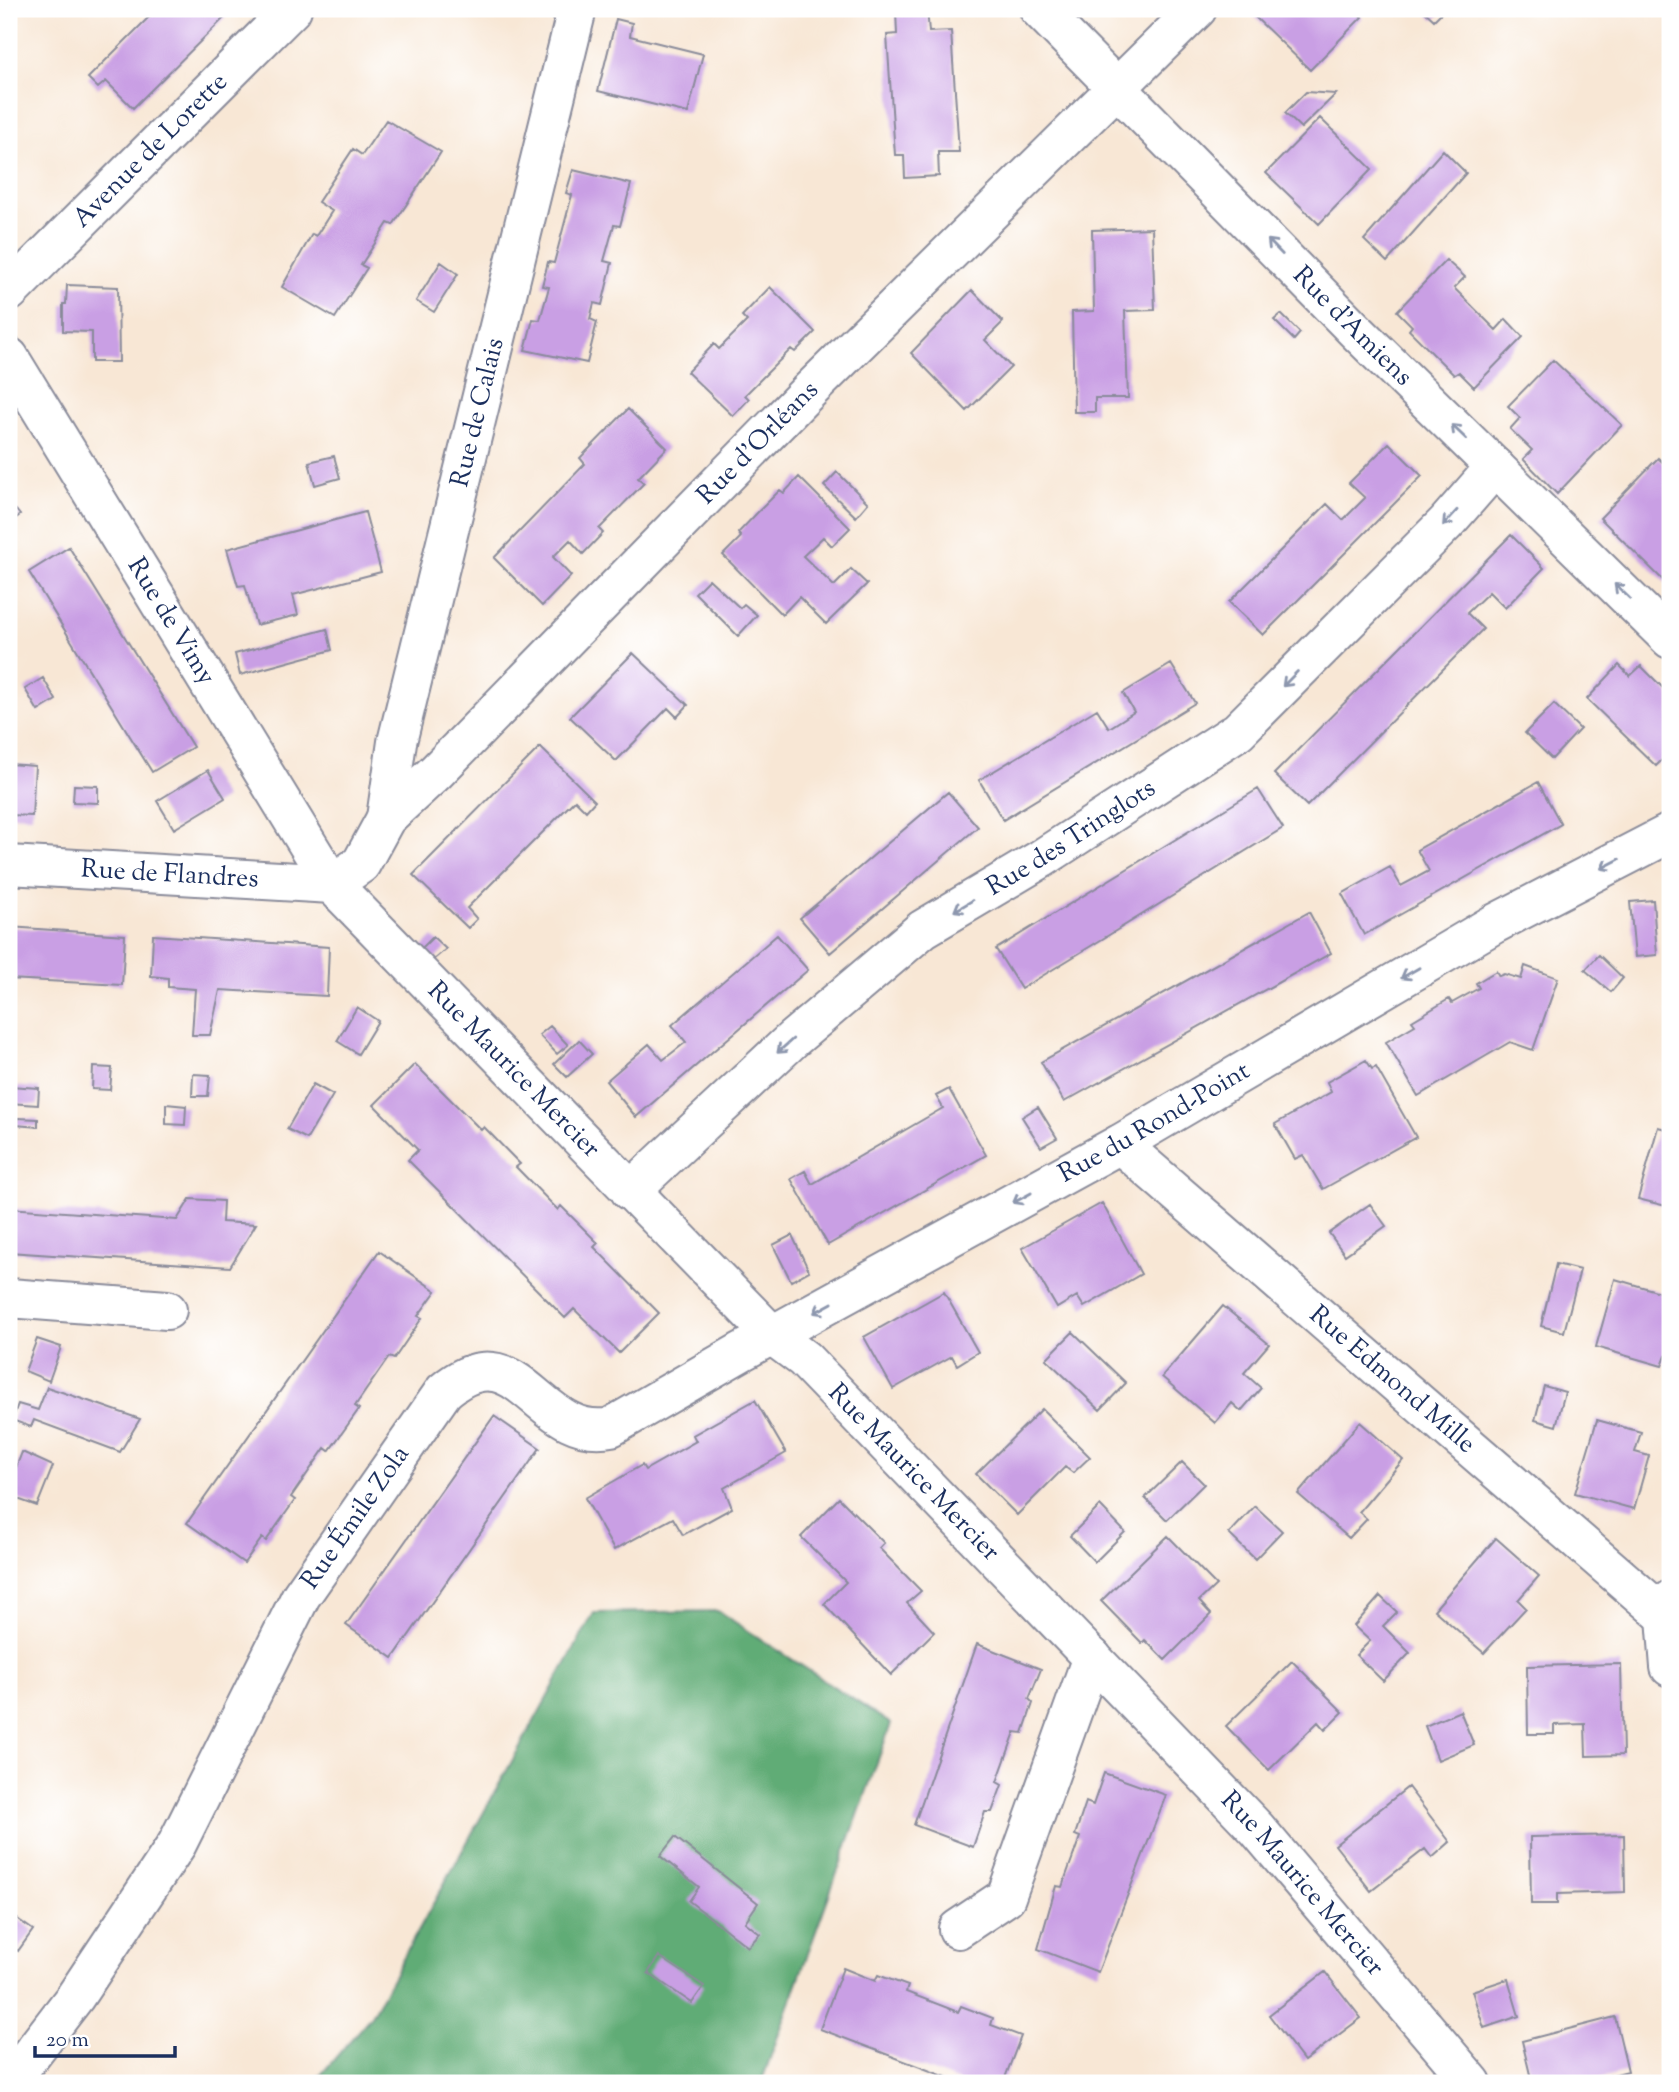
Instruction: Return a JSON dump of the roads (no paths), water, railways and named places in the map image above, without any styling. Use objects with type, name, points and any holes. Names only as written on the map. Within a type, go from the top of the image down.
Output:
[{"type":"street","name":"Avenue de Lorette","points":[[9,292],[292,9]]},
{"type":"street","name":"Rue de Calais","points":[[386,818],[397,742],[577,9]]},
{"type":"street","name":"Rue d'Amiens","points":[[1039,9],[1356,331],[1670,639]]},
{"type":"street","name":"Rue d'Orléans","points":[[332,884],[361,864],[386,818],[436,772],[805,395],[1197,9]]},
{"type":"street","name":"Rue de Vimy","points":[[9,357],[332,884]]},
{"type":"street","name":"Rue des Tringlots","points":[[629,1191],[793,1039],[923,929],[1041,859],[1238,731],[1446,523],[1495,467]]},
{"type":"street","name":"Rue du Rond-Point","points":[[639,1412],[1120,1144],[1494,924],[1670,833]]},
{"type":"street","name":"Rue de Flandres","points":[[9,865],[332,884]]},
{"type":"street","name":"Rue Maurice Mercier","points":[[332,884],[773,1336],[804,1359],[1257,1829],[1472,2083]]},
{"type":"street","name":"Rue Edmond Mille","points":[[1120,1144],[1668,1609]]},
{"type":"street","points":[[9,1298],[167,1310]]},
{"type":"street","name":"Rue Émile Zola","points":[[9,2083],[75,1997],[173,1849],[301,1596],[444,1391],[473,1370],[494,1371],[514,1380],[556,1414],[595,1430],[611,1427],[639,1412]]},
{"type":"street","points":[[1668,1609],[1670,1667]]},
{"type":"street","points":[[958,1929],[1006,1897],[1092,1657]]}]
